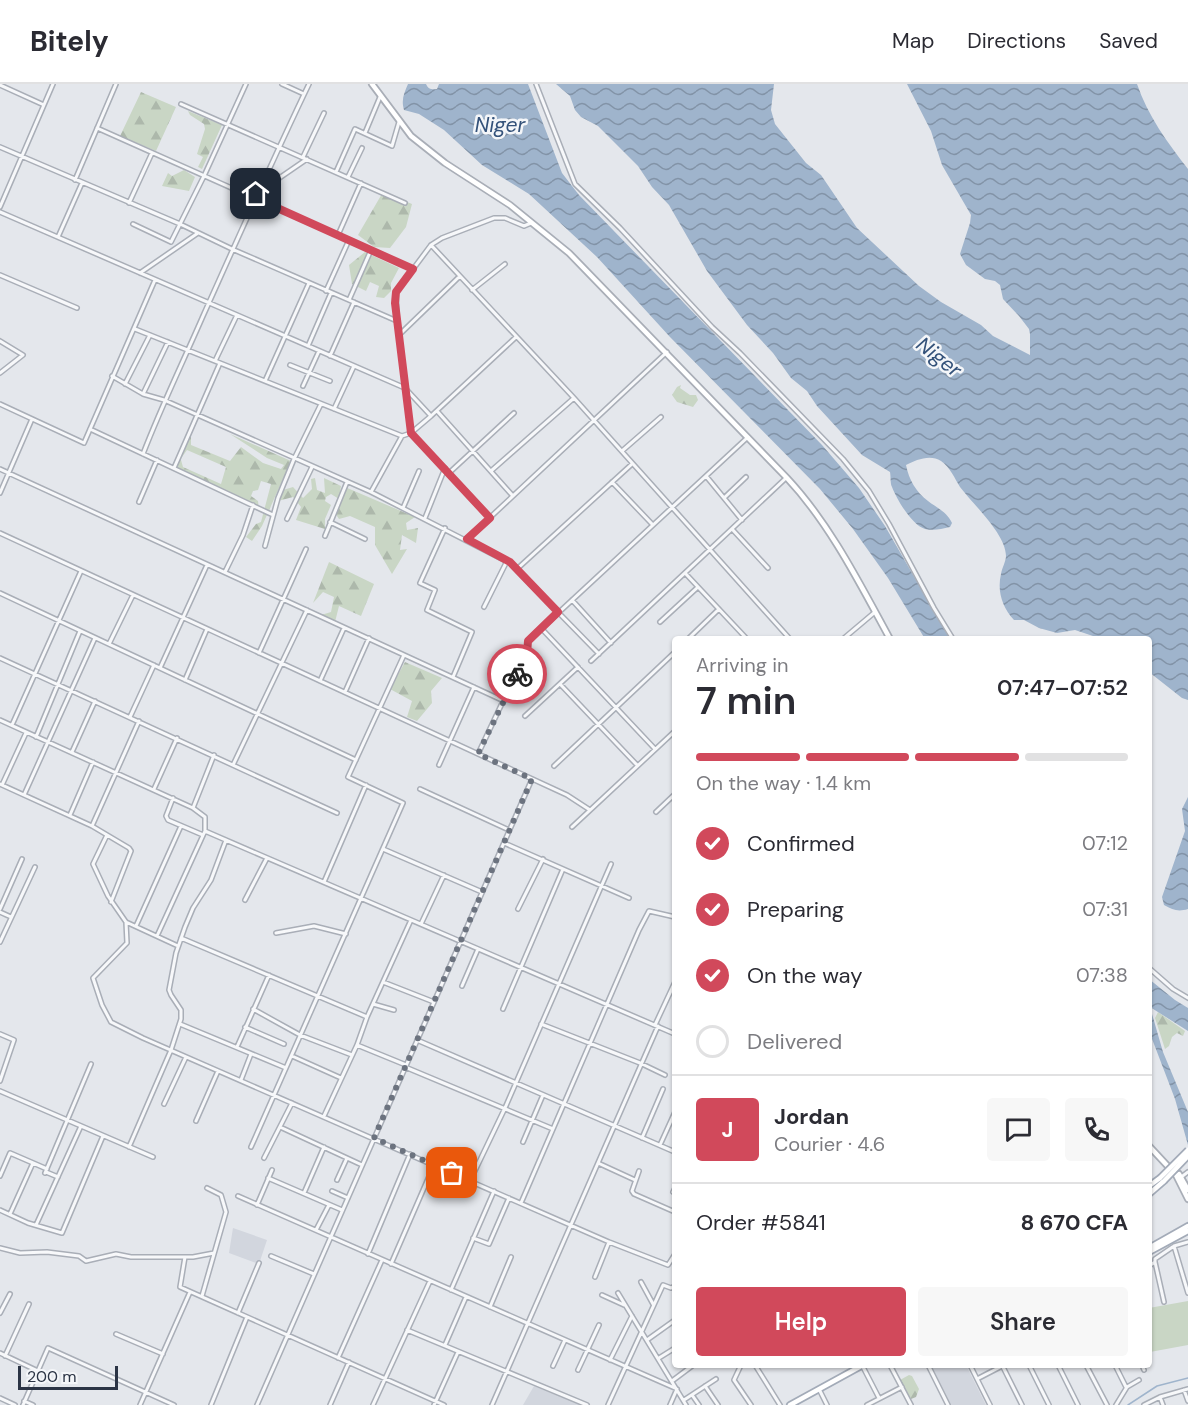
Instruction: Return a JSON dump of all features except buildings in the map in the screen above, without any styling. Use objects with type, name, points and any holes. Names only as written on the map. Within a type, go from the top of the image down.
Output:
[{"type":"main road","points":[[372,84],[399,122],[426,150],[510,205],[569,253],[787,478],[810,504],[888,636]]},
{"type":"main road","points":[[1152,1145],[1188,1190]]},
{"type":"main road","points":[[1152,1149],[1180,1178],[1188,1199]]},
{"type":"main road","points":[[1152,1191],[1188,1150]]},
{"type":"main road","points":[[1152,1185],[1162,1180],[1188,1156]]},
{"type":"main road","points":[[1152,1248],[1188,1226]]},
{"type":"main road","points":[[1152,1249],[1188,1232]]},
{"type":"main road","points":[[790,1405],[857,1368]]},
{"type":"street","points":[[0,207],[53,84]]},
{"type":"street","points":[[75,180],[116,84]]},
{"type":"street","points":[[133,224],[171,242],[246,84]]},
{"type":"street","points":[[282,84],[304,94]]},
{"type":"street","points":[[143,454],[164,400],[309,84]]},
{"type":"street","points":[[536,84],[550,125],[575,184],[843,459],[869,491],[951,636]]},
{"type":"street","points":[[0,85],[44,105]]},
{"type":"street","points":[[365,133],[380,97]]},
{"type":"street","points":[[181,104],[405,202]]},
{"type":"street","points":[[256,196],[305,158],[324,113]]},
{"type":"street","points":[[336,172],[355,129],[392,146],[399,122]]},
{"type":"street","points":[[97,128],[204,176],[256,196],[413,269]]},
{"type":"street","points":[[0,147],[397,321]]},
{"type":"street","points":[[348,177],[362,148]]},
{"type":"street","points":[[129,203],[152,153]]},
{"type":"street","points":[[58,237],[82,183]]},
{"type":"street","points":[[338,235],[361,183]]},
{"type":"street","points":[[0,212],[405,388],[431,416]]},
{"type":"street","points":[[490,518],[411,433],[397,321],[396,292],[431,245],[460,230],[494,218],[505,218],[524,226],[532,222]]},
{"type":"street","points":[[140,273],[198,233]]},
{"type":"street","points":[[326,291],[349,240]]},
{"type":"street","points":[[431,245],[574,398],[787,636]]},
{"type":"street","points":[[330,356],[371,250]]},
{"type":"street","points":[[472,290],[505,264]]},
{"type":"street","points":[[0,275],[77,308]]},
{"type":"street","points":[[399,335],[460,276]]},
{"type":"street","points":[[0,405],[84,443],[155,280]]},
{"type":"street","points":[[265,381],[309,283]]},
{"type":"street","points":[[308,346],[331,293]]},
{"type":"street","points":[[215,361],[237,315]]},
{"type":"street","points":[[135,329],[402,436],[411,433],[437,411],[516,337]]},
{"type":"street","points":[[125,385],[150,335]]},
{"type":"street","points":[[0,341],[23,355],[0,373]]},
{"type":"street","points":[[143,394],[168,342]]},
{"type":"street","points":[[303,386],[319,351]]},
{"type":"street","points":[[467,539],[667,352]]},
{"type":"street","points":[[174,468],[220,363]]},
{"type":"street","points":[[290,365],[330,381]]},
{"type":"street","points":[[334,409],[354,366]]},
{"type":"street","points":[[112,376],[143,394],[164,400],[371,492],[507,561],[599,654]]},
{"type":"street","points":[[490,471],[574,398]]},
{"type":"street","points":[[265,546],[278,498],[321,404]]},
{"type":"street","points":[[437,411],[513,496]]},
{"type":"street","points":[[449,473],[514,413]]},
{"type":"street","points":[[622,452],[661,417]]},
{"type":"street","points":[[0,493],[32,419]]},
{"type":"street","points":[[90,429],[273,514]]},
{"type":"street","points":[[371,492],[402,436]]},
{"type":"street","points":[[478,754],[515,676],[524,664],[528,641],[748,437]]},
{"type":"street","points":[[139,502],[157,460]]},
{"type":"street","points":[[517,569],[632,464]]},
{"type":"street","points":[[287,519],[312,467]]},
{"type":"street","points":[[425,518],[445,468]]},
{"type":"street","points":[[0,469],[504,700]]},
{"type":"street","points":[[403,508],[418,471]]},
{"type":"street","points":[[706,476],[742,520]]},
{"type":"street","points":[[724,498],[746,477]]},
{"type":"street","points":[[591,662],[787,478]]},
{"type":"street","points":[[612,482],[652,525]]},
{"type":"street","points":[[325,536],[347,483]]},
{"type":"street","points":[[225,572],[243,535],[253,505]]},
{"type":"street","points":[[330,522],[365,539]]},
{"type":"street","points":[[445,528],[420,583],[435,590],[427,610],[472,632],[453,677]]},
{"type":"street","points":[[732,529],[768,568]]},
{"type":"street","points":[[0,533],[567,795],[590,810]]},
{"type":"street","points":[[259,653],[306,549]]},
{"type":"street","points":[[483,607],[507,561]]},
{"type":"street","points":[[160,668],[207,565]]},
{"type":"street","points":[[12,726],[81,571]]},
{"type":"street","points":[[685,573],[744,636]]},
{"type":"street","points":[[660,622],[698,587]]},
{"type":"street","points":[[0,593],[356,760]]},
{"type":"street","points":[[110,645],[133,595]]},
{"type":"street","points":[[572,600],[611,643]]},
{"type":"street","points":[[691,636],[719,609]]},
{"type":"street","points":[[233,765],[307,610]]},
{"type":"street","points":[[847,636],[875,612]]},
{"type":"street","points":[[320,681],[345,627]]},
{"type":"street","points":[[542,628],[655,749]]},
{"type":"street","points":[[185,680],[207,629]]},
{"type":"street","points":[[36,737],[80,631]]},
{"type":"street","points":[[24,795],[95,638]]},
{"type":"street","points":[[345,692],[369,638]]},
{"type":"street","points":[[251,1147],[403,803],[348,777],[404,655]]},
{"type":"street","points":[[554,766],[672,655]]},
{"type":"street","points":[[0,658],[337,813]]},
{"type":"street","points":[[130,717],[154,665]]},
{"type":"street","points":[[525,716],[578,667]]},
{"type":"street","points":[[560,684],[638,765]]},
{"type":"street","points":[[440,765],[474,687]]},
{"type":"street","points":[[72,752],[95,701]]},
{"type":"street","points":[[0,720],[154,789],[193,808],[205,817],[204,833],[157,936]]},
{"type":"street","points":[[92,826],[139,721]]},
{"type":"street","points":[[26,733],[1,785],[92,826],[126,845],[131,851],[111,902]]},
{"type":"street","points":[[572,826],[672,734]]},
{"type":"street","points":[[154,789],[177,738]]},
{"type":"street","points":[[193,808],[214,755]]},
{"type":"street","points":[[69,816],[93,762]]},
{"type":"street","points":[[257,1405],[532,779]]},
{"type":"street","points":[[324,882],[366,785]]},
{"type":"street","points":[[420,789],[510,830]]},
{"type":"street","points":[[656,812],[672,797]]},
{"type":"street","points":[[173,798],[166,818],[181,826],[226,840],[672,1033]]},
{"type":"street","points":[[136,926],[181,826]]},
{"type":"street","points":[[107,834],[93,864],[111,902],[126,921],[178,946]]},
{"type":"street","points":[[129,1147],[180,1024],[181,1010],[170,990],[178,946],[193,908],[211,880],[226,840]]},
{"type":"street","points":[[504,843],[629,898]]},
{"type":"street","points":[[383,849],[482,892]]},
{"type":"street","points":[[245,900],[267,858]]},
{"type":"street","points":[[11,917],[0,910],[22,859]]},
{"type":"street","points":[[518,909],[543,860]]},
{"type":"street","points":[[470,1181],[505,1108],[611,864]]},
{"type":"street","points":[[0,942],[35,867]]},
{"type":"street","points":[[503,1009],[563,869]]},
{"type":"street","points":[[421,924],[444,875]]},
{"type":"street","points":[[521,1203],[649,911],[672,916]]},
{"type":"street","points":[[324,1116],[411,920]]},
{"type":"street","points":[[126,921],[127,943],[95,975],[93,982],[111,1022],[570,1226],[668,1265],[672,1259]]},
{"type":"street","points":[[276,933],[314,926],[326,927],[346,934]]},
{"type":"street","points":[[181,938],[367,1017]]},
{"type":"street","points":[[462,986],[478,949]]},
{"type":"street","points":[[1152,971],[1173,989],[1188,998]]},
{"type":"street","points":[[236,1048],[269,975]]},
{"type":"street","points":[[382,982],[434,1002]]},
{"type":"street","points":[[492,1405],[672,989]]},
{"type":"street","points":[[373,1004],[394,1010]]},
{"type":"street","points":[[253,1009],[300,1035],[352,1055]]},
{"type":"street","points":[[180,1024],[286,1068]]},
{"type":"street","points":[[541,1024],[665,1075]]},
{"type":"street","points":[[245,1027],[284,1044]]},
{"type":"street","points":[[0,1035],[14,1040],[0,1081]]},
{"type":"street","points":[[417,1040],[672,1151]]},
{"type":"street","points":[[357,1045],[553,1129]]},
{"type":"street","points":[[241,1080],[251,1054]]},
{"type":"street","points":[[164,1104],[186,1056]]},
{"type":"street","points":[[291,1056],[341,1078]]},
{"type":"street","points":[[46,1171],[91,1064]]},
{"type":"street","points":[[196,1121],[218,1071]]},
{"type":"street","points":[[642,1138],[663,1089]]},
{"type":"street","points":[[0,1092],[153,1157]]},
{"type":"street","points":[[523,1142],[543,1095]]},
{"type":"street","points":[[264,1158],[292,1102]]},
{"type":"street","points":[[660,1145],[672,1119]]},
{"type":"street","points":[[36,1225],[81,1126]]},
{"type":"street","points":[[280,1127],[362,1165]]},
{"type":"street","points":[[0,1210],[62,1233],[103,1136]]},
{"type":"street","points":[[304,1193],[324,1148]]},
{"type":"street","points":[[0,1176],[10,1153],[58,1177]]},
{"type":"street","points":[[369,1254],[410,1154]]},
{"type":"street","points":[[338,1180],[347,1158]]},
{"type":"street","points":[[10,1214],[33,1163]]},
{"type":"street","points":[[598,1163],[635,1180]]},
{"type":"street","points":[[392,1264],[434,1165]]},
{"type":"street","points":[[257,1205],[272,1170]]},
{"type":"street","points":[[639,1171],[632,1191],[634,1194],[672,1211]]},
{"type":"street","points":[[1180,1178],[1188,1172]]},
{"type":"street","points":[[268,1178],[342,1210]]},
{"type":"street","points":[[201,1297],[226,1212],[221,1195],[207,1188]]},
{"type":"street","points":[[332,1191],[348,1197]]},
{"type":"street","points":[[451,1290],[494,1191]]},
{"type":"street","points":[[238,1196],[677,1389]]},
{"type":"street","points":[[473,1238],[489,1244],[509,1198]]},
{"type":"street","points":[[316,1230],[329,1205]]},
{"type":"street","points":[[595,1277],[609,1242]]},
{"type":"street","points":[[1152,1264],[1174,1246],[1188,1242]]},
{"type":"street","points":[[1174,1246],[1188,1293]]},
{"type":"street","points":[[0,1248],[20,1253],[47,1252],[79,1256],[86,1261],[116,1254],[131,1257],[185,1257],[214,1253]]},
{"type":"street","points":[[271,1256],[315,1274]]},
{"type":"street","points":[[185,1257],[180,1287],[385,1378],[435,1403],[444,1405]]},
{"type":"street","points":[[490,1307],[511,1257]]},
{"type":"street","points":[[338,1358],[382,1260]]},
{"type":"street","points":[[1155,1261],[1164,1302]]},
{"type":"street","points":[[238,1313],[259,1263]]},
{"type":"street","points":[[373,1405],[430,1281]]},
{"type":"street","points":[[641,1282],[653,1305]]},
{"type":"street","points":[[609,1405],[663,1285],[672,1288]]},
{"type":"street","points":[[140,1405],[190,1292]]},
{"type":"street","points":[[618,1293],[686,1405]]},
{"type":"street","points":[[0,1313],[10,1294]]},
{"type":"street","points":[[602,1295],[625,1305]]},
{"type":"street","points":[[445,1346],[466,1297]]},
{"type":"street","points":[[29,1304],[2,1355],[38,1371]]},
{"type":"street","points":[[610,1360],[632,1316]]},
{"type":"street","points":[[211,1405],[247,1317]]},
{"type":"street","points":[[647,1340],[672,1322]]},
{"type":"street","points":[[578,1370],[598,1325]]},
{"type":"street","points":[[407,1330],[587,1405]]},
{"type":"street","points":[[116,1334],[163,1354]]},
{"type":"street","points":[[553,1366],[565,1340]]},
{"type":"street","points":[[33,1405],[24,1403],[48,1348],[174,1405]]},
{"type":"street","points":[[658,1359],[672,1350]]},
{"type":"street","points":[[435,1403],[458,1351]]},
{"type":"street","points":[[330,1405],[349,1362]]},
{"type":"street","points":[[672,1381],[689,1368]]},
{"type":"street","points":[[740,1368],[734,1380],[750,1405]]},
{"type":"street","points":[[757,1368],[780,1405]]},
{"type":"street","points":[[864,1368],[879,1399]]},
{"type":"street","points":[[892,1368],[911,1405]]},
{"type":"street","points":[[930,1368],[948,1405]]},
{"type":"street","points":[[972,1368],[990,1405]]},
{"type":"street","points":[[977,1379],[997,1368]]},
{"type":"street","points":[[1004,1368],[1021,1405]]},
{"type":"street","points":[[1030,1368],[1049,1405]]},
{"type":"street","points":[[1059,1368],[1078,1405]]},
{"type":"street","points":[[1088,1368],[1107,1405]]},
{"type":"street","points":[[1117,1368],[1127,1388]]},
{"type":"street","points":[[684,1400],[716,1379]]},
{"type":"street","points":[[1116,1405],[1127,1388],[1139,1380]]},
{"type":"street","points":[[705,1386],[718,1405]]},
{"type":"street","points":[[867,1405],[902,1387]]},
{"type":"street","points":[[669,1405],[677,1389]]},
{"type":"street","points":[[819,1389],[828,1405]]},
{"type":"street","points":[[1144,1405],[1186,1389],[1188,1401]]},
{"type":"street","points":[[692,1395],[699,1405]]},
{"type":"street","points":[[1160,1397],[1163,1405]]},
{"type":"street","points":[[0,1398],[15,1405]]},
{"type":"shaded area","points":[[233,1228],[267,1240],[259,1264],[229,1253]]},
{"type":"shaded area","points":[[932,1368],[968,1368],[986,1405],[950,1405]]},
{"type":"shaded area","points":[[534,1386],[581,1405],[523,1405]]},
{"type":"green space","points":[[141,92],[176,107],[156,151],[120,136]]},
{"type":"green space","points":[[188,111],[222,125],[202,169],[198,167],[203,157],[197,154],[205,129],[204,124],[190,115]]},
{"type":"green space","points":[[184,170],[195,177],[189,191],[162,186],[168,173],[172,176]]},
{"type":"green space","points":[[383,192],[412,204],[406,227],[390,248],[374,247],[358,235]]},
{"type":"green space","points":[[365,252],[399,268],[391,283],[391,291],[384,298],[376,297],[379,286],[370,282],[366,291],[352,284],[349,265]]},
{"type":"green space","points":[[681,385],[680,388],[690,395],[696,395],[698,400],[693,407],[677,402],[672,395]]},
{"type":"green space","points":[[230,434],[291,461],[262,526],[252,541],[246,537],[256,524],[261,522],[271,484],[261,481],[258,490],[253,491],[251,496],[258,501],[259,509],[178,469],[176,460],[181,460],[183,467],[221,484],[226,467],[187,450],[182,457],[179,455],[186,436],[191,435],[191,445],[230,461],[241,447],[263,463],[281,469],[284,465],[267,458]]},
{"type":"green space","points":[[315,478],[317,490],[325,493],[324,478],[341,486],[339,499],[331,494],[326,497],[325,501],[331,505],[325,519],[325,529],[296,520],[301,507],[293,497],[278,501],[283,490],[293,487],[303,498],[312,489],[311,479]]},
{"type":"green space","points":[[345,487],[415,517],[406,523],[407,530],[418,528],[416,543],[402,535],[400,550],[407,549],[392,574],[375,545],[375,527],[350,516],[339,519],[335,513]]},
{"type":"green space","points":[[329,562],[374,584],[361,616],[339,606],[335,622],[321,615],[331,612],[334,597],[323,592],[313,603]]},
{"type":"green space","points":[[405,662],[442,678],[431,691],[432,703],[417,721],[407,717],[412,701],[390,689]]},
{"type":"green space","points":[[1158,1012],[1185,1031],[1183,1036],[1177,1033],[1172,1037],[1169,1046],[1165,1049],[1155,1018]]},
{"type":"green space","points":[[1188,1301],[1188,1345],[1152,1352],[1152,1307]]},
{"type":"green space","points":[[909,1375],[912,1376],[919,1389],[916,1397],[911,1399],[900,1380]]},
{"type":"water","name":"Niger","points":[[408,84],[426,84],[429,88],[437,89],[439,84],[528,84],[562,173],[579,195],[822,445],[859,488],[885,526],[948,636],[923,636],[888,578],[853,529],[820,489],[670,337],[597,257],[529,194],[482,165],[444,130],[419,114],[404,110],[404,94]]},
{"type":"water","points":[[556,84],[774,84],[771,110],[775,124],[806,163],[821,175],[857,228],[919,286],[941,302],[981,325],[993,336],[1030,355],[1029,329],[1003,299],[1000,285],[995,281],[985,279],[966,265],[960,254],[971,215],[942,165],[931,131],[907,84],[1137,84],[1159,128],[1188,169],[1188,700],[1182,698],[1152,674],[1152,636],[1093,636],[1075,630],[1057,633],[1039,628],[1024,620],[1014,620],[1006,610],[1000,593],[1000,580],[1006,558],[1005,547],[995,529],[960,487],[947,466],[932,458],[906,465],[911,481],[917,490],[945,513],[952,523],[947,528],[925,529],[915,523],[901,505],[891,485],[890,472],[862,455],[817,406],[807,391],[791,378],[773,353],[747,325],[707,271],[669,205],[652,187],[638,166],[598,126],[581,117],[575,110],[570,96]]},
{"type":"water","points":[[1188,797],[1188,909],[1178,910],[1164,905],[1162,897],[1185,831],[1182,809]]},
{"type":"water","points":[[1152,981],[1188,1008],[1188,1031],[1152,1008]]},
{"type":"water","points":[[1152,1014],[1163,1052],[1188,1112],[1188,1145],[1175,1099],[1152,1039]]},
{"type":"waterway","points":[[1128,1405],[1157,1386],[1188,1378]]},
{"type":"way so far","points":[[452,1173],[374,1138],[532,779],[478,754],[517,674]]},
{"type":"route","points":[[256,194],[255,198],[413,269],[396,292],[395,303],[411,433],[490,518],[467,539],[510,562],[558,612],[528,641],[529,646],[524,664],[517,674]]}]
